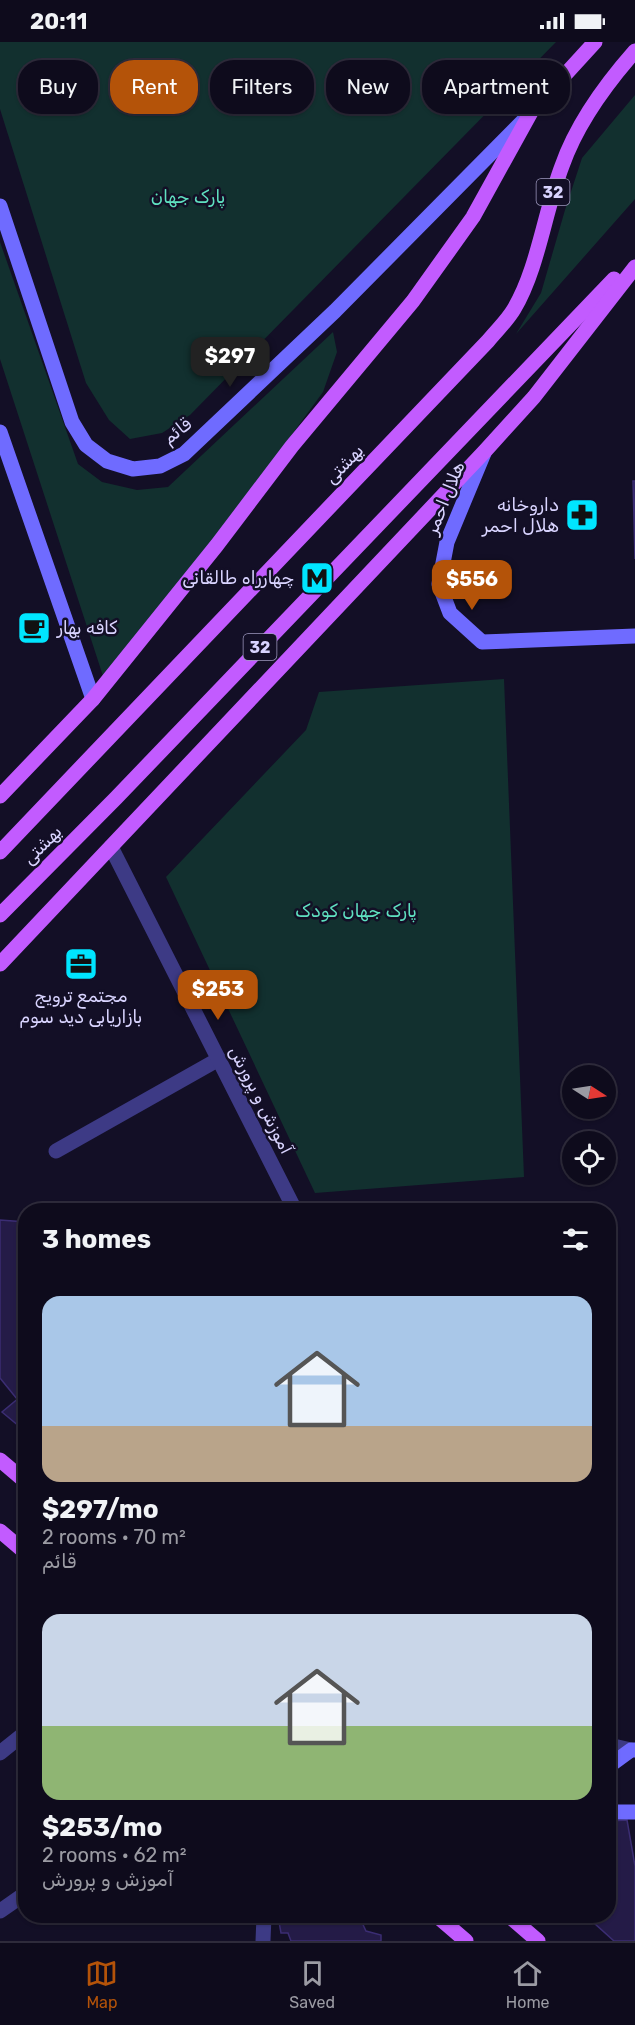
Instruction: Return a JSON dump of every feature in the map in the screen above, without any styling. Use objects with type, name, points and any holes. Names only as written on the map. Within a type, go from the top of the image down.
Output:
[{"type":"main road","points":[[570,69],[595,42]]},
{"type":"main road","name":"بهشتى","points":[[0,852],[488,341],[514,309],[531,270],[562,164],[585,117],[614,75],[635,51]]},
{"type":"main road","name":"قائم","points":[[0,206],[72,422],[86,445],[107,461],[133,469],[160,466],[184,454],[335,311],[529,114]]},
{"type":"main road","points":[[0,796],[93,699],[218,545],[292,446],[413,301],[473,217],[530,114]]},
{"type":"main road","name":"بهشتى","points":[[0,915],[116,798],[635,258]]},
{"type":"main road","points":[[0,964],[485,451],[534,397],[635,267]]},
{"type":"main road","points":[[0,432],[93,699]]},
{"type":"main road","name":"هلال احمر","points":[[485,451],[447,542],[439,584],[450,613],[482,642],[635,636]]},
{"type":"main road","points":[[0,1460],[18,1475]]},
{"type":"main road","points":[[0,1531],[18,1546]]},
{"type":"main road","points":[[616,1759],[633,1750]]},
{"type":"main road","points":[[616,1805],[631,1812]]},
{"type":"main road","points":[[445,1923],[466,1941]]},
{"type":"main road","points":[[517,1923],[538,1941]]},
{"type":"street","name":"آموزش و پرورش","points":[[111,847],[291,1203]]},
{"type":"street","points":[[56,1151],[219,1059]]},
{"type":"street","points":[[0,1753],[18,1738]]},
{"type":"street","points":[[616,1746],[633,1750]]},
{"type":"street","points":[[0,1911],[18,1899]]},
{"type":"street","points":[[263,1941],[264,1923]]},
{"type":"green space","name":"پارک جهان","points":[[0,42],[556,42],[538,60],[422,60],[422,114],[485,114],[190,415],[162,433],[130,439],[109,420],[86,383],[0,109]]},
{"type":"green space","points":[[635,95],[635,199],[516,334],[541,293],[582,158]]},
{"type":"green space","points":[[0,242],[78,464],[102,482],[137,490],[168,487],[333,332],[337,352],[323,392],[227,523],[103,676],[0,359]]},
{"type":"green space","name":"پارک جهان کودک","points":[[504,679],[524,1177],[315,1193],[166,877],[306,730],[319,692]]},
{"type":"building","points":[[633,481],[635,481],[635,559]]},
{"type":"building","points":[[0,1220],[18,1221],[18,1398],[0,1378]]},
{"type":"building","points":[[18,1399],[18,1425],[2,1412]]},
{"type":"building","points":[[627,1820],[635,1866],[635,1941],[614,1941],[593,1923],[616,1923],[616,1821]]},
{"type":"building","points":[[279,1923],[362,1923],[366,1931],[381,1935],[381,1941],[291,1941],[288,1933],[281,1933]]},
{"type":"place","name":"داروخانه هلال احمر","points":[[582,515]]},
{"type":"place","name":"چهارراه طالقانی","points":[[317,578]]},
{"type":"place","name":"کافه بهار","points":[[34,628]]},
{"type":"place","name":"مجتمع ترویج بازاریابی دید سوم","points":[[81,964]]}]
